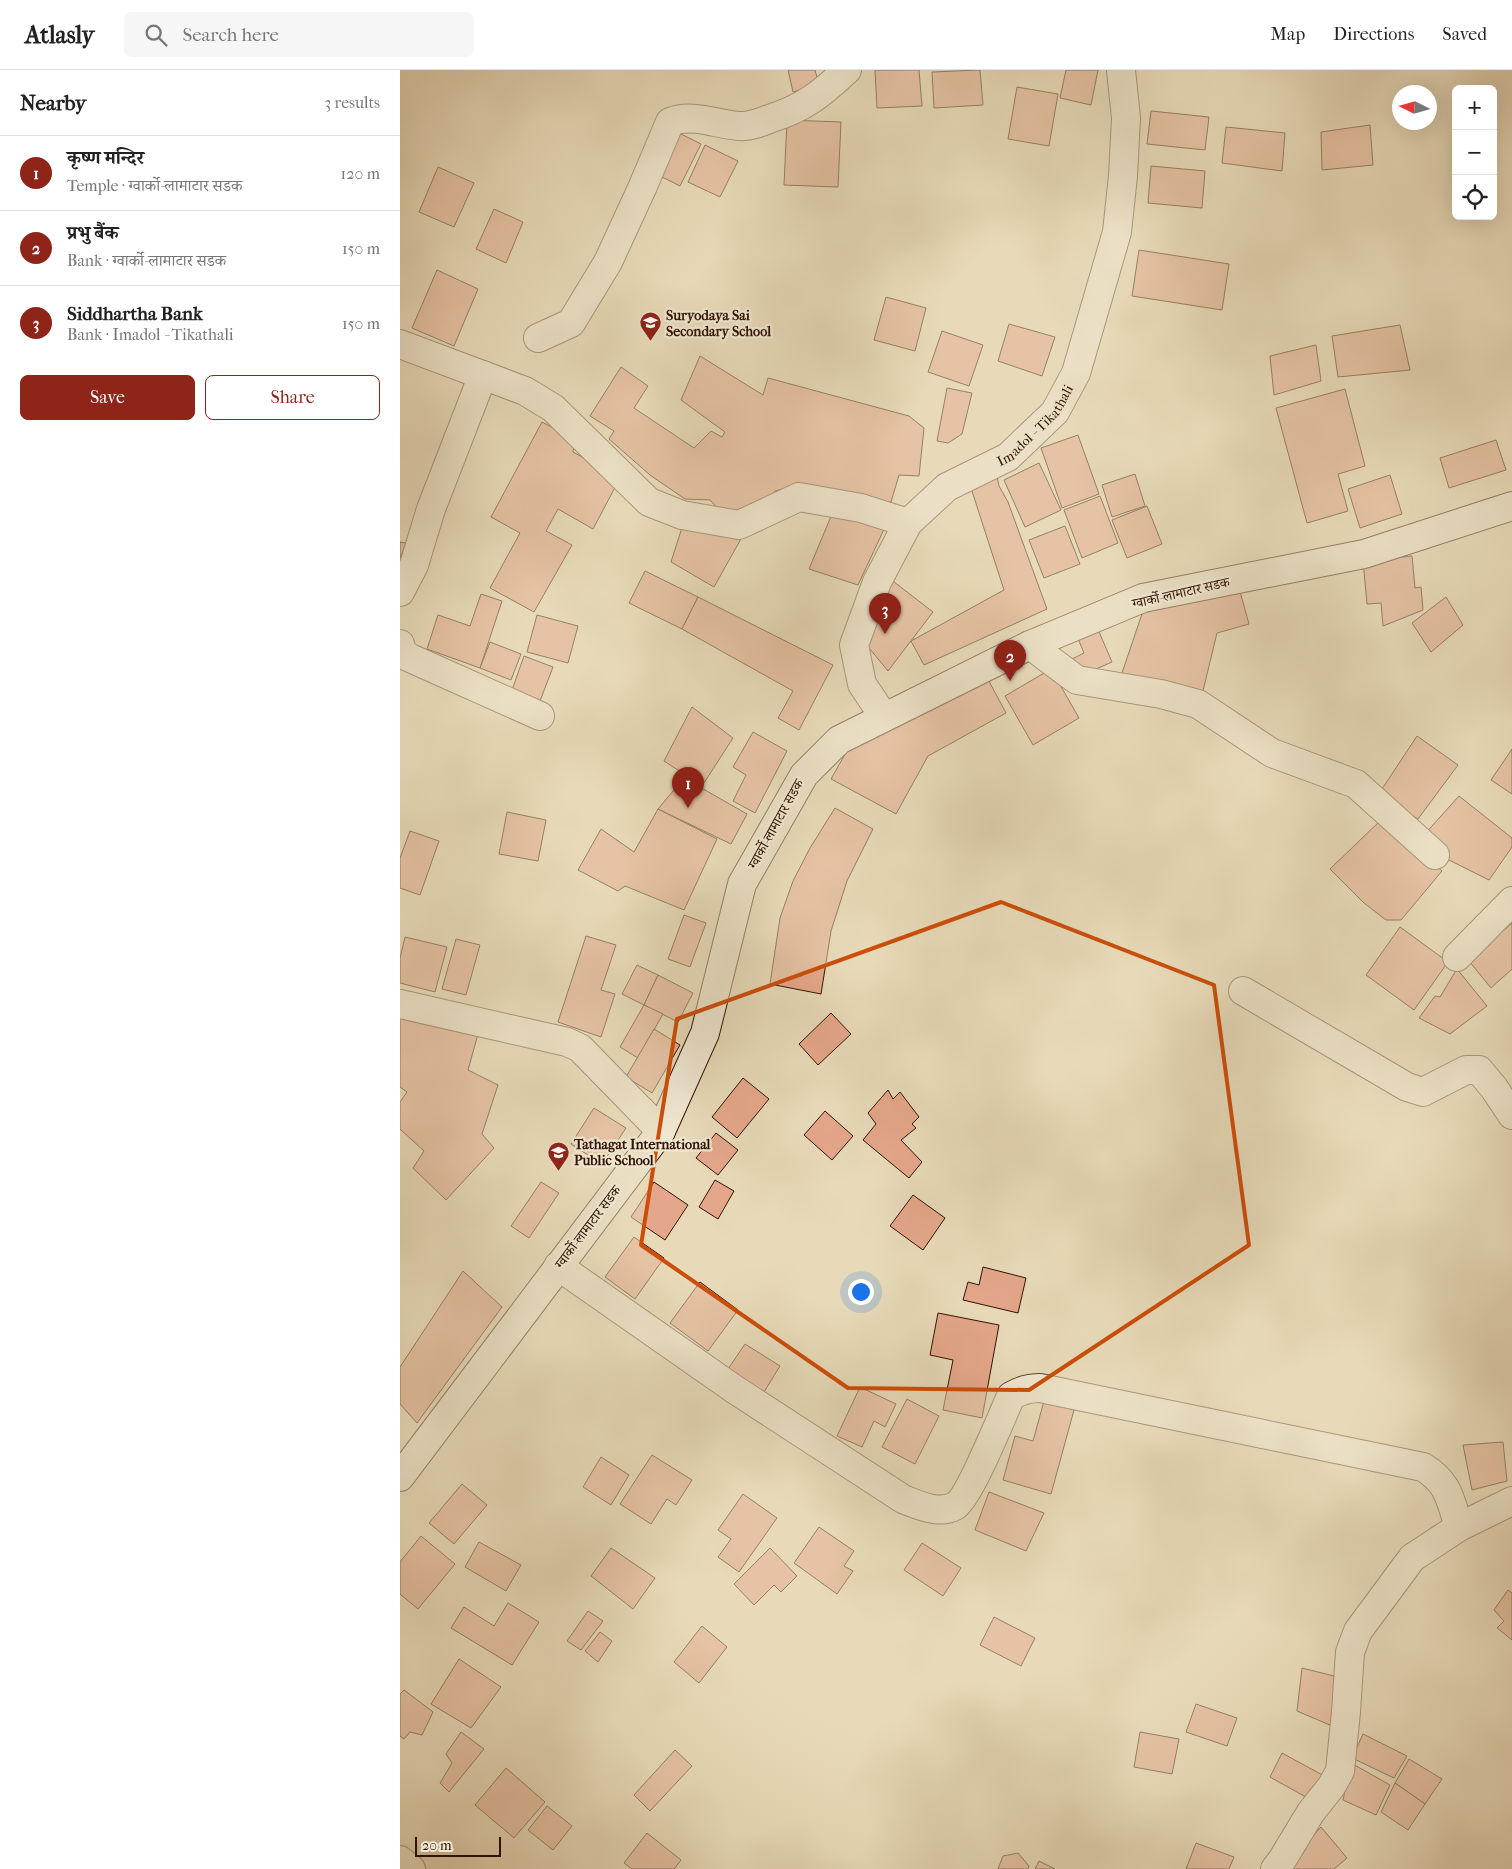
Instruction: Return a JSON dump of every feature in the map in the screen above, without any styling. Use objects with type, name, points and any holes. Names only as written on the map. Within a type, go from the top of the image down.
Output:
[{"type":"street","points":[[538,338],[571,323],[608,262],[670,122],[678,119],[714,121],[740,126],[755,124],[805,105],[823,92],[847,70]]},
{"type":"street","name":"Imadol - Tikathali","points":[[884,717],[862,684],[854,645],[876,582],[908,523],[947,486],[1008,457],[1055,412],[1076,373],[1117,232],[1123,176],[1126,118],[1121,70]]},
{"type":"street","points":[[400,344],[524,391],[553,408],[649,502],[682,515],[739,525],[800,497],[861,508],[908,523]]},
{"type":"street","points":[[400,592],[414,565],[431,509],[483,375]]},
{"type":"street","name":"ग्वार्को-लामाटार सडक","points":[[400,1477],[661,1130],[704,1033],[742,884],[804,774],[839,740],[1030,645],[1144,598],[1364,554],[1512,506]]},
{"type":"street","points":[[400,644],[402,651],[408,656],[540,716]]},
{"type":"street","points":[[1030,645],[1077,680],[1161,694],[1198,704],[1272,753],[1356,784],[1434,855]]},
{"type":"street","points":[[1457,956],[1512,901]]},
{"type":"street","points":[[1243,991],[1407,1087],[1424,1092],[1466,1070],[1479,1070],[1512,1115]]},
{"type":"street","points":[[400,1004],[568,1042],[580,1048],[661,1130]]},
{"type":"street","points":[[558,1266],[734,1389],[903,1499],[926,1508],[942,1509],[956,1506],[968,1492],[1011,1396],[1020,1390],[1040,1388],[1423,1467],[1436,1475],[1446,1488],[1459,1526]]},
{"type":"street","points":[[1275,1869],[1311,1812],[1331,1787],[1340,1771],[1350,1652],[1358,1631],[1412,1558],[1459,1526],[1512,1501]]},
{"type":"street","points":[[400,1860],[411,1869]]},
{"type":"highlighted area","points":[[1001,902],[1214,985],[1249,1245],[1029,1390],[848,1388],[641,1245],[677,1019]]},
{"type":"building","points":[[788,70],[815,70],[819,85],[793,92]]},
{"type":"building","points":[[875,70],[919,70],[922,106],[877,108]]},
{"type":"building","points":[[980,70],[983,105],[934,108],[932,72]]},
{"type":"building","points":[[1066,70],[1098,70],[1091,105],[1060,98]]},
{"type":"building","points":[[1017,87],[1058,94],[1049,146],[1008,139]]},
{"type":"building","points":[[1151,111],[1209,117],[1205,150],[1147,144]]},
{"type":"building","points":[[787,120],[841,122],[838,187],[784,185]]},
{"type":"building","points":[[1370,125],[1373,165],[1322,170],[1321,132]]},
{"type":"building","points":[[1226,127],[1285,133],[1282,171],[1222,163]]},
{"type":"building","points":[[673,130],[701,144],[680,186],[652,172]]},
{"type":"building","points":[[705,145],[738,161],[720,197],[688,182]]},
{"type":"building","points":[[1151,166],[1205,171],[1202,208],[1148,203]]},
{"type":"building","points":[[438,167],[474,183],[454,227],[419,212]]},
{"type":"building","points":[[494,209],[523,222],[506,263],[476,249]]},
{"type":"building","points":[[1139,250],[1229,264],[1222,310],[1132,296]]},
{"type":"building","points":[[437,270],[478,289],[454,346],[412,328]]},
{"type":"building","points":[[886,297],[926,308],[915,351],[874,340]]},
{"type":"building","points":[[1009,324],[1055,337],[1042,376],[998,361]]},
{"type":"building","points":[[1400,325],[1410,370],[1338,377],[1332,336]]},
{"type":"building","points":[[942,331],[983,345],[969,386],[928,372]]},
{"type":"building","points":[[1316,345],[1321,381],[1274,395],[1270,356]]},
{"type":"building","points":[[700,356],[763,395],[768,378],[909,416],[924,428],[919,476],[899,475],[891,502],[845,498],[790,487],[775,491],[766,506],[736,514],[721,512],[710,500],[685,499],[650,475],[609,439],[614,431],[590,416],[621,367],[648,386],[634,408],[694,448],[711,431],[722,437],[725,432],[681,400]]},
{"type":"building","points":[[947,388],[972,393],[962,434],[948,443],[937,441]]},
{"type":"building","points":[[1345,389],[1365,466],[1338,474],[1348,511],[1307,523],[1276,408]]},
{"type":"building","points":[[542,422],[575,439],[573,452],[620,478],[593,529],[558,509],[546,531],[572,545],[534,612],[490,588],[520,533],[491,517]]},
{"type":"building","points":[[1078,435],[1099,494],[1062,508],[1041,448]]},
{"type":"building","points":[[1496,440],[1506,470],[1449,488],[1440,458]]},
{"type":"building","points":[[1039,463],[1061,510],[1025,527],[1004,480]]},
{"type":"building","points":[[996,472],[999,486],[1008,502],[1047,609],[924,665],[911,641],[1004,590],[970,485]]},
{"type":"building","points":[[1135,474],[1145,506],[1112,517],[1102,485]]},
{"type":"building","points":[[1390,475],[1402,514],[1360,528],[1348,489]]},
{"type":"building","points":[[1100,496],[1118,543],[1082,558],[1064,510]]},
{"type":"building","points":[[1147,506],[1162,544],[1127,558],[1112,520]]},
{"type":"building","points":[[832,514],[886,525],[858,585],[809,569]]},
{"type":"building","points":[[685,518],[742,537],[714,587],[671,562]]},
{"type":"building","points":[[1065,526],[1080,564],[1044,578],[1029,540]]},
{"type":"building","points":[[400,542],[406,543],[400,558]]},
{"type":"building","points":[[1412,556],[1415,588],[1421,587],[1423,610],[1383,626],[1381,603],[1367,604],[1363,561]]},
{"type":"building","points":[[645,571],[698,597],[682,629],[629,603]]},
{"type":"building","points":[[889,578],[933,612],[888,671],[860,637]]},
{"type":"building","points":[[1239,588],[1249,624],[1217,633],[1202,695],[1121,676],[1145,605]]},
{"type":"building","points":[[481,594],[502,601],[480,668],[427,649],[438,615],[470,626]]},
{"type":"building","points":[[698,597],[833,665],[799,730],[778,718],[793,691],[682,629]]},
{"type":"building","points":[[1446,597],[1463,625],[1431,652],[1412,623]]},
{"type":"building","points":[[537,615],[578,626],[568,663],[527,652]]},
{"type":"building","points":[[1097,627],[1112,662],[1080,676],[1072,659],[1084,653],[1077,636]]},
{"type":"building","points":[[490,642],[521,654],[511,680],[480,668]]},
{"type":"building","points":[[524,656],[553,667],[540,701],[512,690]]},
{"type":"building","points":[[1051,669],[1079,718],[1033,745],[1005,696]]},
{"type":"building","points":[[983,670],[1006,713],[928,756],[896,814],[831,779],[852,742]]},
{"type":"building","points":[[692,707],[733,738],[702,786],[664,761]]},
{"type":"building","points":[[753,732],[787,751],[755,813],[733,801],[746,775],[733,767]]},
{"type":"building","points":[[1417,736],[1458,765],[1418,819],[1378,795]]},
{"type":"building","points":[[1512,749],[1512,794],[1491,780]]},
{"type":"building","points":[[684,778],[747,814],[731,844],[658,809]]},
{"type":"building","points":[[1459,796],[1512,838],[1512,847],[1489,880],[1449,860],[1423,836]]},
{"type":"building","points":[[835,808],[873,829],[847,881],[831,931],[821,994],[770,984],[780,918],[793,881],[810,848]]},
{"type":"building","points":[[658,809],[717,839],[684,910],[625,886],[618,891],[578,870],[601,829],[634,852]]},
{"type":"building","points":[[507,812],[546,820],[538,861],[499,854]]},
{"type":"building","points":[[1382,819],[1442,871],[1401,920],[1386,920],[1364,903],[1330,869]]},
{"type":"building","points":[[410,831],[439,841],[420,895],[400,888],[400,858]]},
{"type":"building","points":[[684,915],[706,923],[690,967],[668,959]]},
{"type":"building","points":[[1512,923],[1512,969],[1491,988],[1469,961]]},
{"type":"building","points":[[1400,927],[1448,962],[1414,1010],[1366,975]]},
{"type":"building","points":[[586,936],[616,945],[601,990],[615,994],[601,1037],[558,1022]]},
{"type":"building","points":[[405,937],[447,947],[435,992],[400,983],[400,958]]},
{"type":"building","points":[[456,939],[480,945],[466,995],[442,989]]},
{"type":"building","points":[[637,965],[658,975],[644,1005],[622,994]]},
{"type":"building","points":[[1457,969],[1487,1006],[1450,1034],[1419,1018],[1435,996],[1440,997]]},
{"type":"building","points":[[658,975],[693,993],[678,1022],[644,1005]]},
{"type":"building","points":[[644,1005],[663,1014],[638,1058],[620,1047]]},
{"type":"building","points":[[400,1010],[480,1027],[468,1070],[498,1085],[482,1134],[494,1148],[446,1200],[413,1168],[424,1151],[400,1129],[400,1102],[407,1092],[400,1087]]},
{"type":"building","points":[[831,1013],[851,1034],[818,1065],[799,1044]]},
{"type":"building","points":[[654,1029],[680,1045],[652,1093],[626,1077]]},
{"type":"building","points":[[743,1078],[769,1099],[737,1138],[712,1117]]},
{"type":"building","points":[[888,1090],[893,1099],[900,1092],[919,1117],[912,1124],[916,1128],[901,1140],[922,1162],[909,1178],[863,1140],[876,1124],[868,1113]]},
{"type":"building","points":[[594,1108],[626,1128],[602,1164],[571,1144]]},
{"type":"building","points":[[825,1111],[853,1136],[832,1160],[804,1135]]},
{"type":"building","points":[[716,1133],[738,1150],[718,1175],[696,1158]]},
{"type":"building","points":[[715,1180],[734,1191],[718,1219],[699,1207]]},
{"type":"building","points":[[541,1182],[559,1193],[529,1238],[511,1226]]},
{"type":"building","points":[[654,1182],[688,1205],[665,1240],[631,1217]]},
{"type":"building","points":[[913,1195],[945,1218],[923,1250],[890,1226]]},
{"type":"building","points":[[634,1237],[664,1258],[635,1299],[605,1277]]},
{"type":"building","points":[[983,1267],[1026,1278],[1018,1313],[963,1300],[968,1282],[979,1285]]},
{"type":"building","points":[[463,1271],[502,1307],[417,1423],[400,1404],[400,1367]]},
{"type":"building","points":[[700,1282],[738,1310],[708,1351],[670,1323]]},
{"type":"building","points":[[938,1313],[999,1325],[982,1418],[943,1410],[953,1360],[930,1355]]},
{"type":"building","points":[[745,1344],[780,1366],[764,1392],[728,1369]]},
{"type":"building","points":[[860,1387],[896,1404],[885,1427],[874,1421],[862,1447],[837,1436]]},
{"type":"building","points":[[907,1399],[939,1416],[915,1464],[882,1447]]},
{"type":"building","points":[[1044,1401],[1074,1410],[1051,1494],[1003,1480],[1015,1436],[1033,1441]]},
{"type":"building","points":[[1503,1442],[1507,1481],[1472,1490],[1463,1445]]},
{"type":"building","points":[[652,1455],[692,1480],[676,1505],[667,1499],[651,1524],[620,1504]]},
{"type":"building","points":[[601,1457],[629,1475],[611,1505],[583,1487]]},
{"type":"building","points":[[462,1484],[487,1505],[454,1544],[429,1523]]},
{"type":"building","points":[[989,1492],[1044,1513],[1026,1551],[975,1530]]},
{"type":"building","points":[[743,1494],[777,1518],[739,1572],[718,1557],[731,1539],[718,1530]]},
{"type":"building","points":[[819,1527],[854,1551],[844,1566],[853,1571],[837,1594],[794,1563]]},
{"type":"building","points":[[421,1536],[455,1564],[418,1609],[400,1594],[400,1562]]},
{"type":"building","points":[[479,1542],[521,1565],[506,1591],[465,1567]]},
{"type":"building","points":[[922,1543],[961,1568],[943,1596],[904,1570]]},
{"type":"building","points":[[611,1548],[655,1578],[633,1609],[591,1576]]},
{"type":"building","points":[[770,1548],[797,1576],[781,1592],[774,1585],[754,1605],[734,1584]]},
{"type":"building","points":[[1508,1590],[1512,1593],[1512,1640],[1497,1628],[1504,1621],[1494,1610]]},
{"type":"building","points":[[508,1603],[539,1622],[512,1665],[451,1628],[464,1607],[494,1626]]},
{"type":"building","points":[[588,1611],[603,1621],[581,1650],[567,1641]]},
{"type":"building","points":[[994,1617],[1035,1638],[1021,1666],[980,1645]]},
{"type":"building","points":[[702,1626],[727,1647],[699,1683],[674,1662]]},
{"type":"building","points":[[600,1632],[612,1641],[598,1662],[585,1651]]},
{"type":"building","points":[[459,1659],[501,1687],[471,1728],[431,1704]]},
{"type":"building","points":[[1302,1668],[1334,1676],[1332,1726],[1297,1711]]},
{"type":"building","points":[[404,1690],[433,1712],[422,1735],[410,1732],[404,1739],[400,1736],[400,1694]]},
{"type":"building","points":[[1196,1704],[1237,1718],[1227,1746],[1186,1732]]},
{"type":"building","points":[[461,1732],[484,1749],[449,1792],[440,1783],[452,1763],[446,1754]]},
{"type":"building","points":[[1140,1732],[1179,1739],[1172,1774],[1134,1767]]},
{"type":"building","points":[[1363,1734],[1407,1756],[1394,1778],[1352,1758]]},
{"type":"building","points":[[675,1750],[692,1766],[650,1811],[634,1795]]},
{"type":"building","points":[[1282,1753],[1326,1777],[1313,1801],[1270,1777]]},
{"type":"building","points":[[1409,1759],[1442,1779],[1425,1804],[1395,1783]]},
{"type":"building","points":[[1351,1763],[1390,1785],[1376,1815],[1343,1800]]},
{"type":"building","points":[[506,1768],[545,1802],[514,1838],[475,1805]]},
{"type":"building","points":[[1395,1783],[1425,1804],[1408,1830],[1381,1812]]},
{"type":"building","points":[[547,1806],[572,1826],[553,1850],[528,1830]]},
{"type":"building","points":[[1321,1827],[1347,1858],[1334,1869],[1283,1869]]},
{"type":"building","points":[[647,1833],[681,1860],[674,1869],[632,1869],[624,1863]]},
{"type":"building","points":[[1196,1843],[1234,1857],[1229,1869],[1186,1869]]},
{"type":"building","points":[[1018,1853],[1029,1866],[1028,1869],[998,1869],[1003,1856]]},
{"type":"building","points":[[1039,1861],[1055,1869],[1035,1869]]},
{"type":"place","name":"Suryodaya Sai Secondary School","points":[[650,342]]},
{"type":"place","name":"Siddhartha Bank","points":[[885,634]]},
{"type":"place","name":"प्रभु बैंक","points":[[1010,681]]},
{"type":"place","name":"कृष्ण मन्दिर","points":[[688,808]]},
{"type":"place","name":"Tathagat International Public School","points":[[558,1171]]}]
